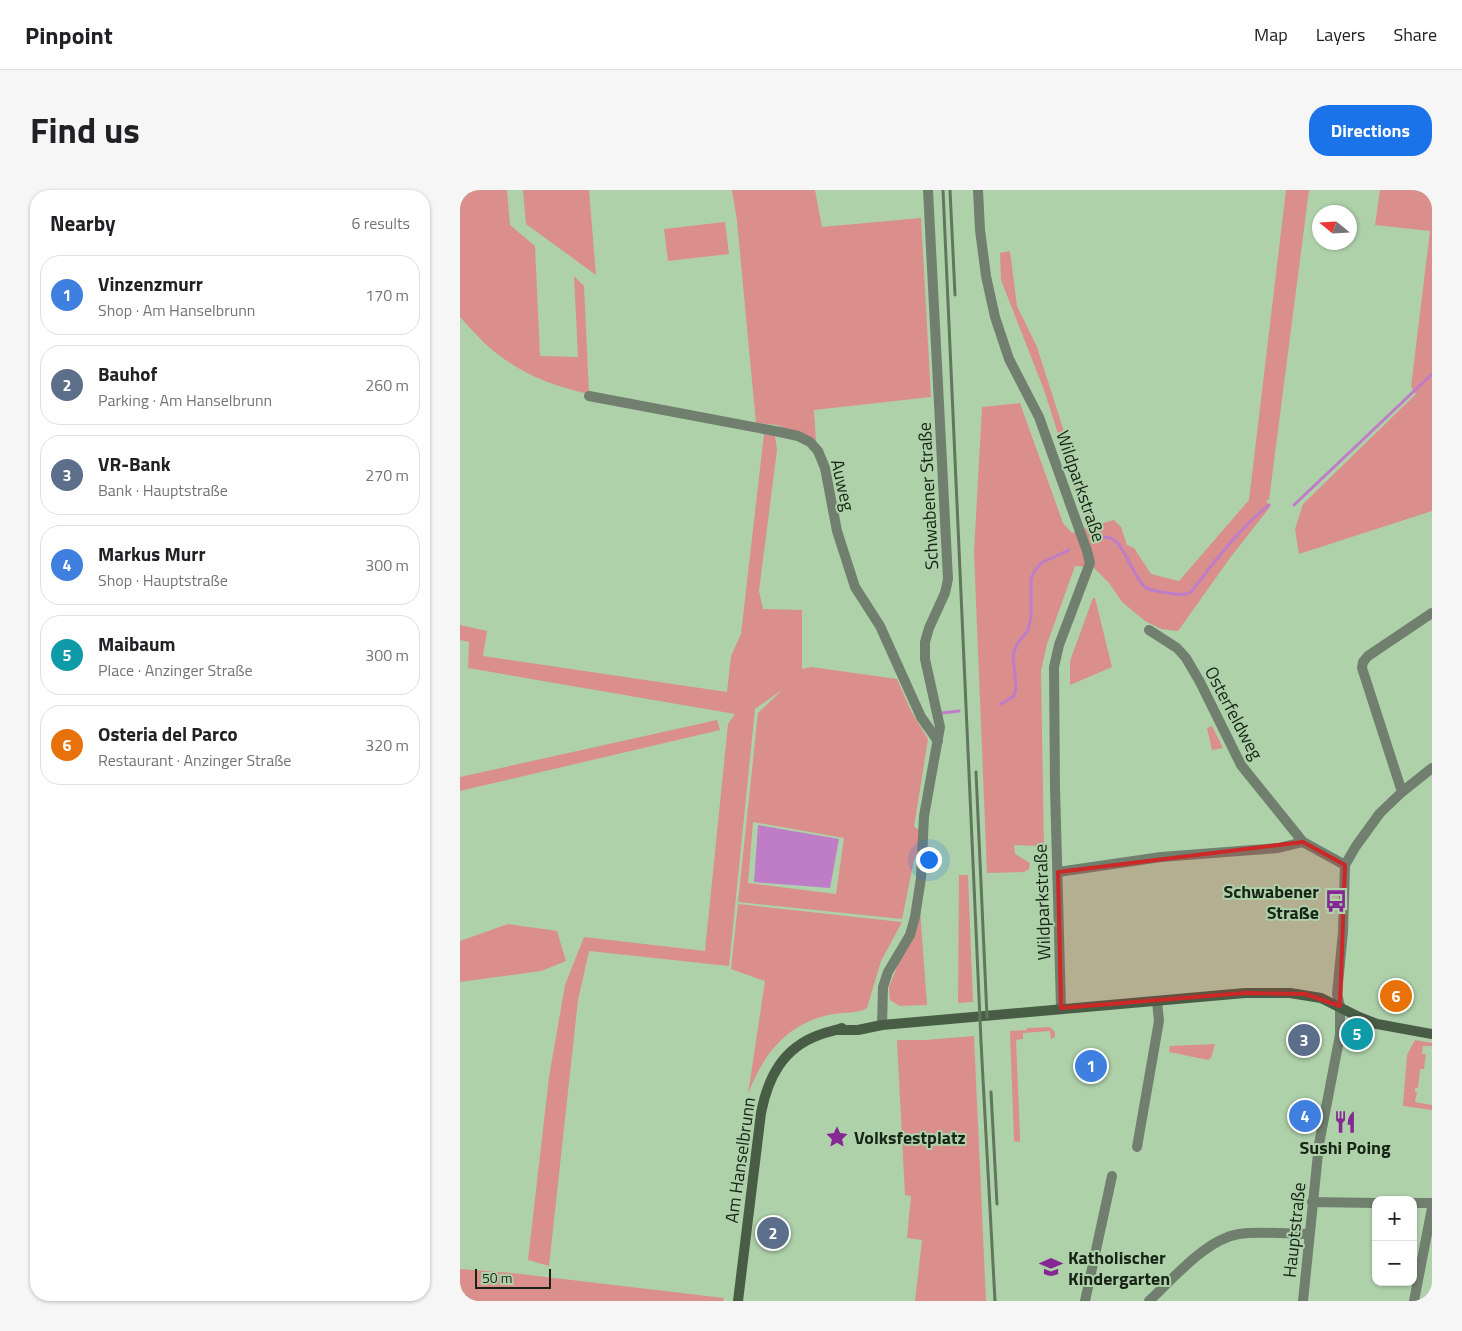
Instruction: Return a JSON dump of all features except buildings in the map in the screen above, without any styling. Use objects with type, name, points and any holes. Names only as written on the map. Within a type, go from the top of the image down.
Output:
[{"type":"street","name":"Schwabener Straße","points":[[882,1025],[883,987],[888,972],[910,935],[915,917],[924,857],[924,816],[940,727],[925,659],[925,642],[929,628],[945,593],[948,579],[928,190]]},
{"type":"street","name":"Wildparkstraße","points":[[978,190],[980,230],[986,276],[995,317],[1009,359],[1039,417],[1090,563],[1059,646],[1054,667],[1061,1008]]},
{"type":"street","name":"Auweg","points":[[589,396],[780,432],[798,436],[810,442],[818,451],[825,468],[837,532],[855,587],[880,626],[921,717],[938,741]]},
{"type":"street","points":[[1402,792],[1362,668],[1363,662],[1368,656],[1432,613]]},
{"type":"street","name":"Osterfeldweg","points":[[1149,630],[1177,648],[1186,658],[1241,765],[1303,842]]},
{"type":"street","points":[[1058,872],[1161,857],[1278,848],[1303,842],[1345,865],[1373,823],[1402,792],[1432,768]]},
{"type":"street","name":"Hauptstraße","points":[[1303,1301],[1320,1135],[1340,1035],[1340,1006],[1337,994],[1343,932],[1345,865]]},
{"type":"street","name":"Am Hanselbrunn","points":[[738,1301],[761,1113],[768,1083],[779,1064],[798,1046],[818,1035],[858,1023],[882,1025],[1245,993],[1290,992],[1321,998],[1377,1024],[1432,1034]]},
{"type":"street","points":[[1137,1147],[1159,1021],[1157,1002]]},
{"type":"street","points":[[1085,1301],[1112,1176]]},
{"type":"street","points":[[1312,1202],[1372,1203]]},
{"type":"street","points":[[1417,1203],[1432,1203]]},
{"type":"street","points":[[1414,1301],[1432,1208]]},
{"type":"street","points":[[1149,1301],[1201,1253],[1219,1241],[1238,1234],[1309,1234]]},
{"type":"highlighted area","points":[[1303,842],[1345,865],[1340,1006],[1305,994],[1245,993],[1061,1008],[1058,872]]},
{"type":"shaded area","points":[[460,190],[507,190],[510,225],[535,246],[540,356],[578,357],[574,276],[584,286],[589,394],[549,383],[512,365],[490,348],[460,317]]},
{"type":"shaded area","points":[[523,190],[589,190],[596,275],[526,224]]},
{"type":"shaded area","points":[[732,190],[815,190],[822,227],[921,218],[931,397],[814,410],[816,441],[777,425],[756,423],[737,221]]},
{"type":"shaded area","points":[[1286,190],[1309,190],[1269,500],[1266,500],[1270,507],[1230,558],[1178,631],[1161,629],[1145,621],[1122,602],[1109,583],[1093,567],[1075,566],[1047,644],[1041,671],[1044,849],[1038,846],[1014,845],[1015,854],[1030,863],[1029,869],[1024,872],[987,873],[974,552],[982,407],[1020,403],[1063,523],[1072,533],[1090,527],[1072,478],[1078,476],[1096,525],[1114,520],[1121,527],[1127,545],[1134,548],[1151,574],[1179,581],[1249,500]]},
{"type":"shaded area","points":[[1380,190],[1432,190],[1432,511],[1299,554],[1295,529],[1303,504],[1416,394],[1411,387],[1430,231],[1375,225]]},
{"type":"shaded area","points":[[725,222],[729,254],[668,261],[664,229]]},
{"type":"shaded area","points":[[1010,251],[1017,306],[1037,347],[1075,466],[1069,468],[1044,390],[1001,280],[1000,253]]},
{"type":"shaded area","points":[[764,434],[775,436],[777,450],[759,591],[763,609],[802,610],[802,669],[811,667],[897,679],[911,711],[928,739],[914,827],[920,830],[918,852],[914,860],[902,919],[738,902],[758,713],[783,689],[755,709],[729,966],[589,951],[578,1000],[549,1266],[528,1260],[549,1077],[565,985],[584,937],[705,951],[728,724],[735,714],[468,668],[469,642],[460,640],[460,625],[487,631],[483,656],[727,692],[731,656],[741,634]],"holes":[[[753,822],[844,838],[836,894],[748,883]]]},
{"type":"shaded area","points":[[1093,598],[1095,598],[1112,667],[1070,685],[1070,661]]},
{"type":"shaded area","points":[[717,720],[720,730],[460,791],[460,777]]},
{"type":"shaded area","points":[[1212,726],[1223,748],[1212,750],[1207,728]]},
{"type":"shaded area","points":[[758,825],[839,839],[830,888],[754,882]]},
{"type":"shaded area","points":[[959,875],[968,875],[973,1002],[958,1003]]},
{"type":"shaded area","points":[[738,904],[902,922],[881,961],[867,1008],[814,1019],[788,1034],[778,1043],[761,1066],[748,1094],[765,981],[731,969]]},
{"type":"shaded area","points":[[920,910],[927,1005],[900,1006],[890,1000],[889,987]]},
{"type":"shaded area","points":[[508,924],[557,931],[566,961],[541,971],[460,982],[460,941]]},
{"type":"shaded area","points":[[1050,1027],[1055,1032],[1055,1037],[1051,1039],[1050,1031],[1023,1033],[1023,1039],[1016,1040],[1020,1142],[1014,1141],[1010,1031]]},
{"type":"shaded area","points":[[974,1036],[986,1301],[915,1301],[922,1240],[907,1238],[911,1196],[905,1195],[897,1040]]},
{"type":"shaded area","points":[[1415,1040],[1432,1043],[1432,1046],[1423,1046],[1422,1054],[1426,1054],[1424,1069],[1420,1069],[1418,1088],[1415,1088],[1415,1092],[1417,1092],[1415,1102],[1432,1105],[1432,1110],[1403,1106],[1407,1055]]},
{"type":"shaded area","points":[[1215,1044],[1211,1058],[1208,1060],[1169,1052],[1170,1046]]},
{"type":"shaded area","points":[[460,1269],[512,1273],[724,1298],[723,1301],[460,1301]]},
{"type":"waterway","points":[[1294,505],[1432,374]]},
{"type":"waterway","points":[[1101,538],[1108,537],[1115,541],[1126,555],[1135,574],[1145,587],[1159,592],[1186,594],[1191,592],[1237,535],[1269,505]]},
{"type":"waterway","points":[[1001,704],[1014,696],[1016,688],[1013,655],[1017,644],[1028,630],[1031,618],[1031,579],[1034,572],[1041,563],[1069,550]]},
{"type":"waterway","points":[[942,713],[959,711]]},
{"type":"railway","points":[[943,190],[981,1042],[995,1301]]},
{"type":"railway","points":[[950,190],[955,295]]},
{"type":"railway","points":[[976,772],[987,1017]]},
{"type":"railway","points":[[991,1092],[997,1204]]},
{"type":"place","name":"Schwabener Straße","points":[[1336,901]]},
{"type":"place","name":"Osteria del Parco","points":[[1396,996]]},
{"type":"place","name":"Maibaum","points":[[1357,1034]]},
{"type":"place","name":"VR-Bank","points":[[1304,1040]]},
{"type":"place","name":"Vinzenzmurr","points":[[1091,1066]]},
{"type":"place","name":"Markus Murr","points":[[1305,1116]]},
{"type":"place","name":"Sushi Poing","points":[[1345,1122]]},
{"type":"place","name":"Volksfestplatz","points":[[837,1137]]},
{"type":"place","name":"Bauhof","points":[[773,1233]]},
{"type":"place","name":"Katholischer Kindergarten","points":[[1051,1267]]}]
